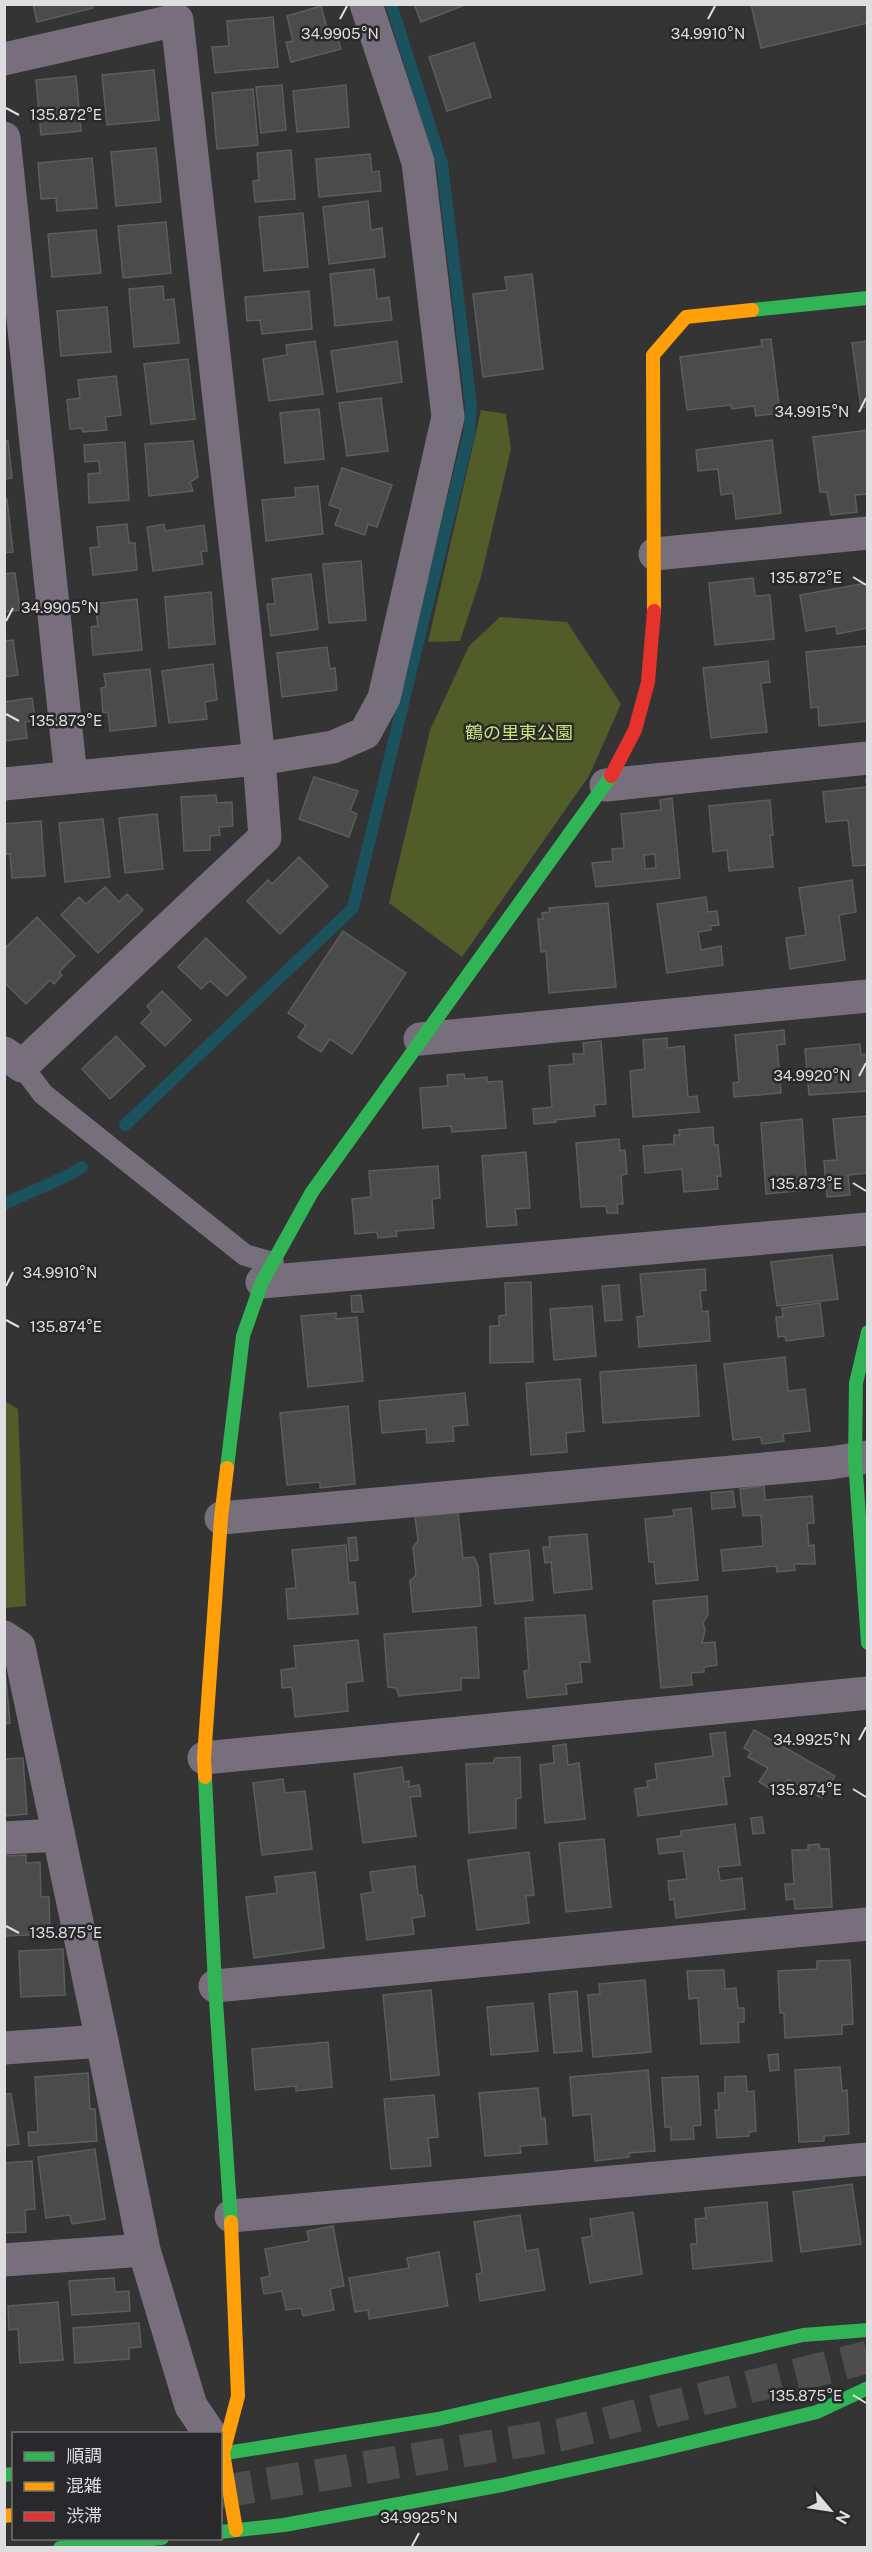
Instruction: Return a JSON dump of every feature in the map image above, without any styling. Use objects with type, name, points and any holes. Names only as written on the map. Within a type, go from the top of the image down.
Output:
[{"type":"street","points":[[4,784],[260,759],[333,747],[365,733],[384,698],[448,417],[418,162],[366,4]]},
{"type":"street","points":[[4,59],[177,20],[260,759],[265,837],[13,1060]]},
{"type":"street","points":[[4,138],[72,777]]},
{"type":"street","points":[[222,2439],[238,2396],[231,2216],[215,1986],[204,1758],[221,1518],[243,1336],[267,1273],[312,1192],[420,1039],[606,785],[634,730],[648,682],[654,628],[653,355],[686,317],[867,298]]},
{"type":"street","points":[[654,554],[867,533]]},
{"type":"street","points":[[606,785],[867,758]]},
{"type":"street","points":[[420,1039],[867,996]]},
{"type":"street","points":[[267,1273],[867,1229]]},
{"type":"street","points":[[867,1332],[856,1383],[861,1458],[867,1643]]},
{"type":"street","points":[[221,1518],[861,1458]]},
{"type":"street","points":[[4,1637],[19,1647],[144,2250],[191,2406],[209,2432]]},
{"type":"street","points":[[204,1758],[867,1693]]},
{"type":"street","points":[[4,1838],[58,1835]]},
{"type":"street","points":[[215,1986],[867,1924]]},
{"type":"street","points":[[4,2048],[102,2041]]},
{"type":"street","points":[[231,2216],[867,2159]]},
{"type":"street","points":[[4,2260],[144,2250]]},
{"type":"street","points":[[222,2447],[438,2419],[803,2335],[867,2331]]},
{"type":"street","points":[[222,2470],[231,2537],[502,2485],[642,2454],[817,2412],[867,2388]]},
{"type":"street","points":[[60,2547],[139,2540]]},
{"type":"lane","points":[[13,1060],[43,1094],[267,1273]]},
{"type":"green space","points":[[481,410],[506,414],[511,449],[481,577],[460,641],[428,642]]},
{"type":"green space","name":"鶴の里東公園","points":[[500,617],[567,622],[621,704],[589,776],[462,957],[389,903],[430,730],[469,646]]},
{"type":"green space","points":[[5,1401],[18,1409],[26,1606],[5,1608]]},
{"type":"building","points":[[33,4],[92,4],[93,8],[37,22]]},
{"type":"building","points":[[414,4],[467,4],[421,22]]},
{"type":"building","points":[[751,4],[868,4],[868,23],[761,48]]},
{"type":"building","points":[[321,6],[328,32],[335,30],[341,49],[291,62],[286,42],[293,41],[287,16]]},
{"type":"building","points":[[273,17],[278,67],[215,73],[212,47],[229,46],[227,21]]},
{"type":"building","points":[[474,43],[491,97],[447,111],[429,57]]},
{"type":"building","points":[[154,70],[159,120],[107,125],[102,75]]},
{"type":"building","points":[[76,76],[81,131],[41,135],[36,80]]},
{"type":"building","points":[[282,85],[286,130],[261,133],[256,87]]},
{"type":"building","points":[[346,85],[349,127],[297,132],[293,91]]},
{"type":"building","points":[[253,89],[258,145],[217,149],[212,93]]},
{"type":"building","points":[[156,148],[161,202],[116,206],[111,152]]},
{"type":"building","points":[[291,150],[295,199],[255,202],[253,181],[259,180],[257,153]]},
{"type":"building","points":[[370,154],[372,172],[379,171],[381,191],[319,197],[316,159]]},
{"type":"building","points":[[92,158],[97,208],[57,211],[56,198],[41,199],[38,163]]},
{"type":"building","points":[[368,201],[371,230],[382,228],[385,257],[329,264],[323,207]]},
{"type":"building","points":[[303,213],[308,267],[264,271],[259,217]]},
{"type":"building","points":[[166,222],[171,273],[123,278],[118,226]]},
{"type":"building","points":[[96,230],[101,273],[52,277],[48,234]]},
{"type":"building","points":[[374,269],[377,299],[389,297],[392,320],[335,326],[330,274]]},
{"type":"building","points":[[532,274],[543,369],[483,377],[473,294],[507,290],[505,277]]},
{"type":"building","points":[[163,286],[164,300],[174,299],[179,343],[134,347],[129,289]]},
{"type":"building","points":[[309,291],[312,329],[262,334],[260,320],[247,321],[245,297]]},
{"type":"building","points":[[107,307],[111,352],[61,356],[57,311]]},
{"type":"building","points":[[771,339],[780,413],[756,416],[754,406],[732,409],[731,405],[687,410],[680,357],[762,346],[761,340]]},
{"type":"building","points":[[315,341],[323,394],[269,401],[263,359],[287,355],[286,345]]},
{"type":"building","points":[[397,341],[402,382],[337,392],[331,351]]},
{"type":"building","points":[[868,341],[868,407],[861,408],[852,343]]},
{"type":"building","points":[[188,359],[195,419],[151,424],[144,364]]},
{"type":"building","points":[[116,376],[121,415],[105,417],[107,430],[83,432],[82,428],[70,429],[67,400],[80,398],[78,380]]},
{"type":"building","points":[[381,398],[388,451],[347,456],[339,403]]},
{"type":"building","points":[[319,409],[324,459],[285,463],[280,413]]},
{"type":"building","points":[[868,430],[868,494],[855,495],[857,512],[831,515],[827,492],[820,492],[813,437]]},
{"type":"building","points":[[772,440],[781,513],[736,519],[733,493],[721,495],[718,469],[698,471],[696,450]]},
{"type":"building","points":[[4,441],[8,441],[12,478],[4,479]]},
{"type":"building","points":[[193,441],[198,477],[190,482],[193,491],[149,496],[145,444]]},
{"type":"building","points":[[125,442],[129,500],[89,503],[88,474],[100,473],[99,461],[85,462],[84,445]]},
{"type":"building","points":[[342,468],[392,485],[377,527],[368,524],[365,535],[335,525],[341,509],[329,505]]},
{"type":"building","points":[[318,486],[323,534],[266,541],[262,500],[296,497],[295,488]]},
{"type":"building","points":[[7,499],[13,552],[4,553],[4,500]]},
{"type":"building","points":[[127,524],[129,543],[135,543],[137,570],[93,575],[90,548],[99,547],[97,527]]},
{"type":"building","points":[[164,524],[165,531],[204,525],[207,551],[201,552],[203,564],[153,571],[147,527]]},
{"type":"building","points":[[361,561],[366,620],[329,623],[323,564]]},
{"type":"building","points":[[15,573],[20,610],[4,612],[4,574]]},
{"type":"building","points":[[311,574],[318,629],[271,636],[267,604],[275,604],[272,579]]},
{"type":"building","points":[[753,578],[755,596],[770,595],[774,639],[715,645],[709,583]]},
{"type":"building","points":[[867,583],[868,628],[837,634],[836,626],[806,631],[800,595]]},
{"type":"building","points":[[211,592],[215,644],[169,648],[165,597]]},
{"type":"building","points":[[137,599],[142,650],[93,655],[91,627],[98,626],[95,604]]},
{"type":"building","points":[[13,640],[18,675],[4,677],[4,641]]},
{"type":"building","points":[[868,646],[868,721],[819,726],[818,707],[811,708],[806,652]]},
{"type":"building","points":[[327,647],[330,669],[335,668],[337,690],[282,697],[277,653]]},
{"type":"building","points":[[768,661],[770,682],[761,683],[767,732],[711,738],[703,668]]},
{"type":"building","points":[[213,664],[217,700],[205,702],[207,719],[169,723],[162,671]]},
{"type":"building","points":[[150,669],[156,726],[110,731],[108,712],[103,713],[101,688],[106,687],[104,674]]},
{"type":"building","points":[[32,698],[35,720],[25,722],[27,738],[4,741],[4,702]]},
{"type":"building","points":[[314,777],[358,791],[350,811],[357,814],[349,837],[299,819]]},
{"type":"building","points":[[866,780],[868,780],[868,865],[853,866],[848,820],[826,822],[823,792],[867,787]]},
{"type":"building","points":[[216,795],[217,803],[232,802],[233,826],[219,827],[220,835],[210,836],[210,850],[184,851],[181,797]]},
{"type":"building","points":[[672,798],[680,878],[596,887],[592,863],[613,861],[612,849],[624,848],[621,814],[661,810],[660,800]],"holes":[[[655,854],[656,868],[645,869],[644,855]]]},
{"type":"building","points":[[770,800],[773,867],[729,871],[727,850],[713,852],[709,806]]},
{"type":"building","points":[[157,814],[163,869],[125,873],[119,818]]},
{"type":"building","points":[[103,819],[110,877],[65,882],[59,823]]},
{"type":"building","points":[[41,821],[45,876],[12,878],[10,854],[4,854],[4,824]]},
{"type":"building","points":[[299,857],[328,886],[280,934],[247,901],[268,880],[272,884]]},
{"type":"building","points":[[852,880],[856,912],[839,915],[845,960],[790,969],[786,938],[806,935],[799,888]]},
{"type":"building","points":[[105,887],[119,902],[127,894],[143,910],[98,953],[61,915],[79,897],[86,904]]},
{"type":"building","points":[[706,897],[708,912],[717,911],[719,925],[710,926],[711,930],[698,932],[701,950],[721,946],[723,965],[667,973],[657,904]]},
{"type":"building","points":[[608,903],[616,987],[549,993],[546,951],[541,952],[538,919],[543,919],[542,913],[550,912],[549,908]]},
{"type":"building","points":[[37,917],[75,956],[59,972],[62,975],[54,984],[50,980],[26,1004],[4,982],[4,949]]},
{"type":"building","points":[[343,931],[406,973],[352,1054],[330,1039],[321,1052],[298,1037],[306,1025],[288,1013]]},
{"type":"building","points":[[206,938],[246,977],[227,996],[210,981],[201,989],[178,967]]},
{"type":"building","points":[[162,991],[191,1020],[165,1046],[141,1023],[152,1012],[147,1006]]},
{"type":"building","points":[[784,1030],[785,1044],[777,1045],[781,1093],[734,1097],[733,1083],[739,1082],[735,1035]]},
{"type":"building","points":[[116,1036],[145,1066],[110,1099],[82,1069]]},
{"type":"building","points":[[667,1038],[667,1048],[684,1046],[688,1097],[697,1096],[699,1112],[633,1117],[630,1071],[645,1069],[643,1040]]},
{"type":"building","points":[[601,1041],[606,1104],[594,1105],[595,1116],[534,1124],[533,1109],[552,1107],[549,1066],[574,1064],[573,1054],[584,1054],[583,1043]]},
{"type":"building","points":[[860,1044],[861,1055],[868,1054],[868,1091],[809,1095],[805,1049]]},
{"type":"building","points":[[464,1074],[465,1079],[487,1077],[487,1082],[502,1081],[506,1128],[452,1132],[451,1126],[423,1128],[420,1088],[448,1086],[447,1075]]},
{"type":"building","points":[[868,1116],[868,1173],[848,1175],[850,1195],[827,1197],[824,1161],[837,1160],[833,1119]]},
{"type":"building","points":[[802,1119],[807,1190],[766,1194],[761,1123]]},
{"type":"building","points":[[713,1127],[714,1145],[718,1145],[721,1176],[717,1176],[718,1189],[684,1192],[682,1169],[645,1173],[643,1146],[674,1144],[674,1135],[680,1135],[679,1130]]},
{"type":"building","points":[[619,1139],[620,1151],[625,1150],[627,1174],[621,1175],[623,1204],[617,1204],[618,1213],[607,1213],[606,1206],[581,1207],[576,1143]]},
{"type":"building","points":[[526,1152],[530,1208],[515,1209],[517,1225],[487,1227],[482,1156]]},
{"type":"building","points":[[438,1166],[440,1198],[432,1199],[434,1228],[396,1231],[397,1236],[378,1238],[377,1232],[355,1234],[352,1199],[371,1197],[369,1171]]},
{"type":"building","points":[[832,1255],[838,1299],[777,1306],[771,1262]]},
{"type":"building","points":[[705,1269],[706,1290],[700,1291],[702,1312],[708,1311],[710,1341],[639,1347],[637,1317],[644,1316],[640,1274]]},
{"type":"building","points":[[531,1282],[533,1362],[490,1363],[490,1326],[499,1326],[499,1316],[506,1315],[505,1283]]},
{"type":"building","points":[[619,1285],[622,1320],[605,1321],[602,1286]]},
{"type":"building","points":[[361,1295],[363,1312],[352,1312],[351,1296]]},
{"type":"building","points":[[820,1303],[824,1336],[786,1341],[785,1336],[778,1337],[776,1317],[783,1317],[782,1308]]},
{"type":"building","points":[[592,1306],[596,1356],[554,1360],[550,1309]]},
{"type":"building","points":[[336,1313],[336,1319],[357,1317],[363,1381],[308,1387],[301,1316]]},
{"type":"building","points":[[785,1357],[788,1391],[805,1389],[810,1431],[783,1434],[784,1441],[762,1444],[761,1437],[733,1440],[724,1364]]},
{"type":"building","points":[[696,1365],[699,1416],[603,1423],[600,1372]]},
{"type":"building","points":[[580,1379],[584,1431],[566,1433],[567,1452],[531,1455],[526,1383]]},
{"type":"building","points":[[465,1393],[468,1425],[453,1426],[454,1441],[427,1443],[426,1429],[382,1433],[379,1401]]},
{"type":"building","points":[[348,1406],[355,1484],[320,1488],[320,1482],[287,1485],[280,1413]]},
{"type":"building","points":[[764,1486],[765,1500],[812,1496],[814,1523],[807,1523],[809,1546],[814,1545],[815,1564],[794,1564],[795,1570],[777,1572],[776,1566],[723,1571],[721,1550],[763,1546],[761,1515],[743,1516],[740,1489]]},
{"type":"building","points":[[733,1491],[735,1507],[712,1509],[711,1493]]},
{"type":"building","points":[[691,1508],[698,1580],[656,1584],[654,1562],[649,1562],[645,1519],[674,1516],[673,1510]]},
{"type":"building","points":[[458,1512],[463,1558],[474,1557],[478,1566],[481,1606],[413,1612],[410,1581],[416,1575],[413,1547],[418,1541],[415,1516]]},
{"type":"building","points":[[587,1534],[592,1589],[554,1593],[551,1562],[545,1563],[543,1547],[550,1547],[549,1537]]},
{"type":"building","points":[[356,1537],[358,1560],[350,1561],[348,1538]]},
{"type":"building","points":[[346,1545],[349,1583],[355,1582],[358,1614],[288,1619],[286,1589],[296,1588],[292,1550]]},
{"type":"building","points":[[529,1550],[533,1600],[495,1604],[490,1554]]},
{"type":"building","points":[[707,1596],[708,1614],[703,1623],[705,1630],[702,1643],[715,1642],[717,1665],[704,1667],[704,1672],[691,1673],[692,1685],[661,1688],[653,1601]]},
{"type":"building","points":[[585,1615],[590,1662],[580,1662],[582,1682],[566,1684],[567,1694],[527,1698],[524,1671],[529,1670],[525,1618]]},
{"type":"building","points":[[476,1627],[479,1678],[461,1678],[461,1690],[399,1696],[396,1688],[388,1687],[384,1634]]},
{"type":"building","points":[[358,1640],[363,1681],[346,1683],[348,1711],[295,1717],[292,1687],[282,1688],[281,1670],[296,1668],[294,1646]]},
{"type":"building","points":[[4,1668],[10,1723],[4,1724]]},
{"type":"building","points":[[754,1730],[835,1776],[822,1798],[788,1779],[779,1794],[759,1782],[768,1768],[748,1757],[751,1752],[744,1748]]},
{"type":"building","points":[[725,1732],[730,1776],[723,1777],[727,1804],[638,1816],[635,1789],[648,1787],[647,1781],[657,1779],[655,1764],[713,1756],[710,1734]]},
{"type":"building","points":[[566,1744],[568,1765],[579,1763],[585,1819],[545,1823],[540,1765],[554,1763],[553,1746]]},
{"type":"building","points":[[520,1757],[521,1798],[516,1799],[516,1828],[469,1833],[466,1764],[493,1763],[495,1758]]},
{"type":"building","points":[[23,1758],[27,1814],[5,1816],[4,1759]]},
{"type":"building","points":[[402,1767],[404,1782],[409,1781],[409,1787],[419,1785],[421,1796],[410,1797],[416,1836],[363,1843],[354,1774]]},
{"type":"building","points":[[283,1779],[285,1793],[305,1791],[312,1849],[262,1855],[253,1783]]},
{"type":"building","points":[[762,1817],[764,1833],[753,1834],[751,1818]]},
{"type":"building","points":[[735,1824],[740,1865],[718,1867],[720,1881],[742,1878],[745,1909],[676,1918],[674,1899],[670,1900],[668,1881],[687,1879],[683,1851],[659,1854],[657,1839],[681,1836],[681,1831]]},
{"type":"building","points":[[604,1839],[611,1907],[566,1912],[559,1843]]},
{"type":"building","points":[[819,1844],[820,1849],[829,1849],[832,1907],[795,1909],[794,1899],[786,1900],[785,1884],[794,1884],[792,1850],[808,1850],[808,1845]]},
{"type":"building","points":[[529,1852],[534,1895],[526,1896],[529,1923],[477,1930],[468,1860]]},
{"type":"building","points":[[26,1855],[26,1863],[40,1862],[41,1897],[49,1897],[50,1934],[6,1936],[4,1856]]},
{"type":"building","points":[[415,1866],[418,1895],[422,1895],[425,1916],[412,1918],[414,1934],[367,1940],[361,1894],[373,1892],[370,1872]]},
{"type":"building","points":[[315,1872],[324,1948],[254,1958],[246,1897],[277,1893],[275,1877]]},
{"type":"building","points":[[63,1949],[65,1995],[21,1997],[19,1951]]},
{"type":"building","points":[[850,1960],[853,2024],[842,2025],[842,2034],[785,2038],[784,2013],[780,2013],[778,1971],[817,1969],[817,1961]]},
{"type":"building","points":[[724,1970],[725,1989],[736,1988],[738,2008],[744,2008],[744,2022],[738,2022],[739,2042],[701,2044],[698,1998],[689,1999],[687,1971]]},
{"type":"building","points":[[645,1980],[651,2052],[593,2057],[588,1995],[600,1994],[599,1984]]},
{"type":"building","points":[[431,1990],[439,2075],[391,2080],[383,1995]]},
{"type":"building","points":[[577,1991],[582,2051],[554,2053],[549,1994]]},
{"type":"building","points":[[533,2003],[538,2051],[491,2055],[487,2007]]},
{"type":"building","points":[[328,2042],[332,2087],[296,2091],[296,2086],[255,2090],[252,2049]]},
{"type":"building","points":[[778,2054],[779,2070],[770,2071],[768,2055]]},
{"type":"building","points":[[840,2067],[842,2091],[847,2090],[849,2134],[824,2136],[824,2141],[799,2142],[795,2070]]},
{"type":"building","points":[[648,2070],[655,2151],[629,2153],[629,2157],[595,2161],[591,2114],[573,2116],[570,2077]]},
{"type":"building","points":[[88,2073],[90,2109],[95,2109],[97,2141],[29,2146],[28,2132],[38,2132],[35,2077]]},
{"type":"building","points":[[698,2076],[701,2125],[693,2126],[694,2139],[671,2140],[671,2127],[665,2127],[662,2078]]},
{"type":"building","points":[[746,2076],[747,2092],[754,2091],[756,2131],[749,2132],[749,2136],[717,2138],[715,2110],[719,2110],[718,2093],[725,2093],[725,2077]]},
{"type":"building","points":[[538,2088],[541,2119],[545,2118],[547,2144],[520,2146],[521,2153],[485,2156],[479,2093]]},
{"type":"building","points":[[4,2094],[11,2094],[19,2144],[4,2146]]},
{"type":"building","points":[[434,2095],[438,2137],[428,2138],[431,2166],[391,2169],[384,2099]]},
{"type":"building","points":[[95,2149],[105,2219],[72,2224],[70,2215],[46,2218],[38,2157]]},
{"type":"building","points":[[32,2161],[35,2209],[25,2210],[26,2232],[4,2233],[4,2163]]},
{"type":"building","points":[[852,2184],[861,2244],[801,2252],[793,2192]]},
{"type":"building","points":[[767,2202],[772,2261],[693,2269],[691,2244],[697,2244],[695,2219],[706,2218],[705,2208]]},
{"type":"building","points":[[633,2212],[642,2274],[590,2283],[582,2238],[592,2236],[590,2219]]},
{"type":"building","points":[[520,2215],[526,2251],[538,2249],[545,2290],[480,2301],[476,2274],[482,2273],[474,2222]]},
{"type":"building","points":[[333,2226],[344,2286],[330,2289],[334,2310],[303,2316],[301,2308],[286,2310],[282,2291],[264,2294],[261,2278],[270,2276],[265,2249],[309,2241],[307,2231]]},
{"type":"building","points":[[439,2252],[448,2306],[369,2319],[368,2310],[355,2312],[349,2278],[409,2268],[407,2258]]},
{"type":"building","points":[[114,2278],[115,2292],[129,2291],[130,2311],[72,2315],[69,2281]]},
{"type":"building","points":[[58,2302],[63,2360],[20,2363],[18,2329],[9,2330],[8,2306]]},
{"type":"building","points":[[139,2323],[141,2347],[129,2348],[129,2359],[75,2363],[73,2328]]},
{"type":"waterway","points":[[125,1125],[353,908],[469,434],[471,406],[442,164],[391,4]]},
{"type":"waterway","points":[[4,1204],[82,1167]]},
{"type":"tunnel","points":[[222,2492],[564,2434],[868,2357]]},
{"type":"traffic: fast","points":[[752,310],[868,298]]},
{"type":"traffic: fast","points":[[227,1468],[243,1336],[262,1282],[312,1192],[611,776]]},
{"type":"traffic: fast","points":[[868,1332],[856,1383],[855,1460],[868,1643]]},
{"type":"traffic: fast","points":[[205,1777],[215,1986],[231,2222]]},
{"type":"traffic: fast","points":[[222,2454],[438,2419],[803,2335],[868,2330]]},
{"type":"traffic: fast","points":[[222,2532],[284,2525],[502,2485],[642,2454],[817,2412],[868,2388]]},
{"type":"traffic: fast","points":[[4,2475],[12,2474]]},
{"type":"traffic: fast","points":[[60,2548],[142,2540]]},
{"type":"traffic: slow","points":[[654,611],[653,355],[686,317],[752,310]]},
{"type":"traffic: slow","points":[[205,1777],[204,1758],[221,1518],[227,1468]]},
{"type":"traffic: slow","points":[[231,2222],[238,2396],[223,2453],[236,2530]]},
{"type":"traffic: slow","points":[[4,2516],[12,2515]]},
{"type":"traffic: jam","points":[[611,776],[635,730],[648,682],[654,611]]}]
